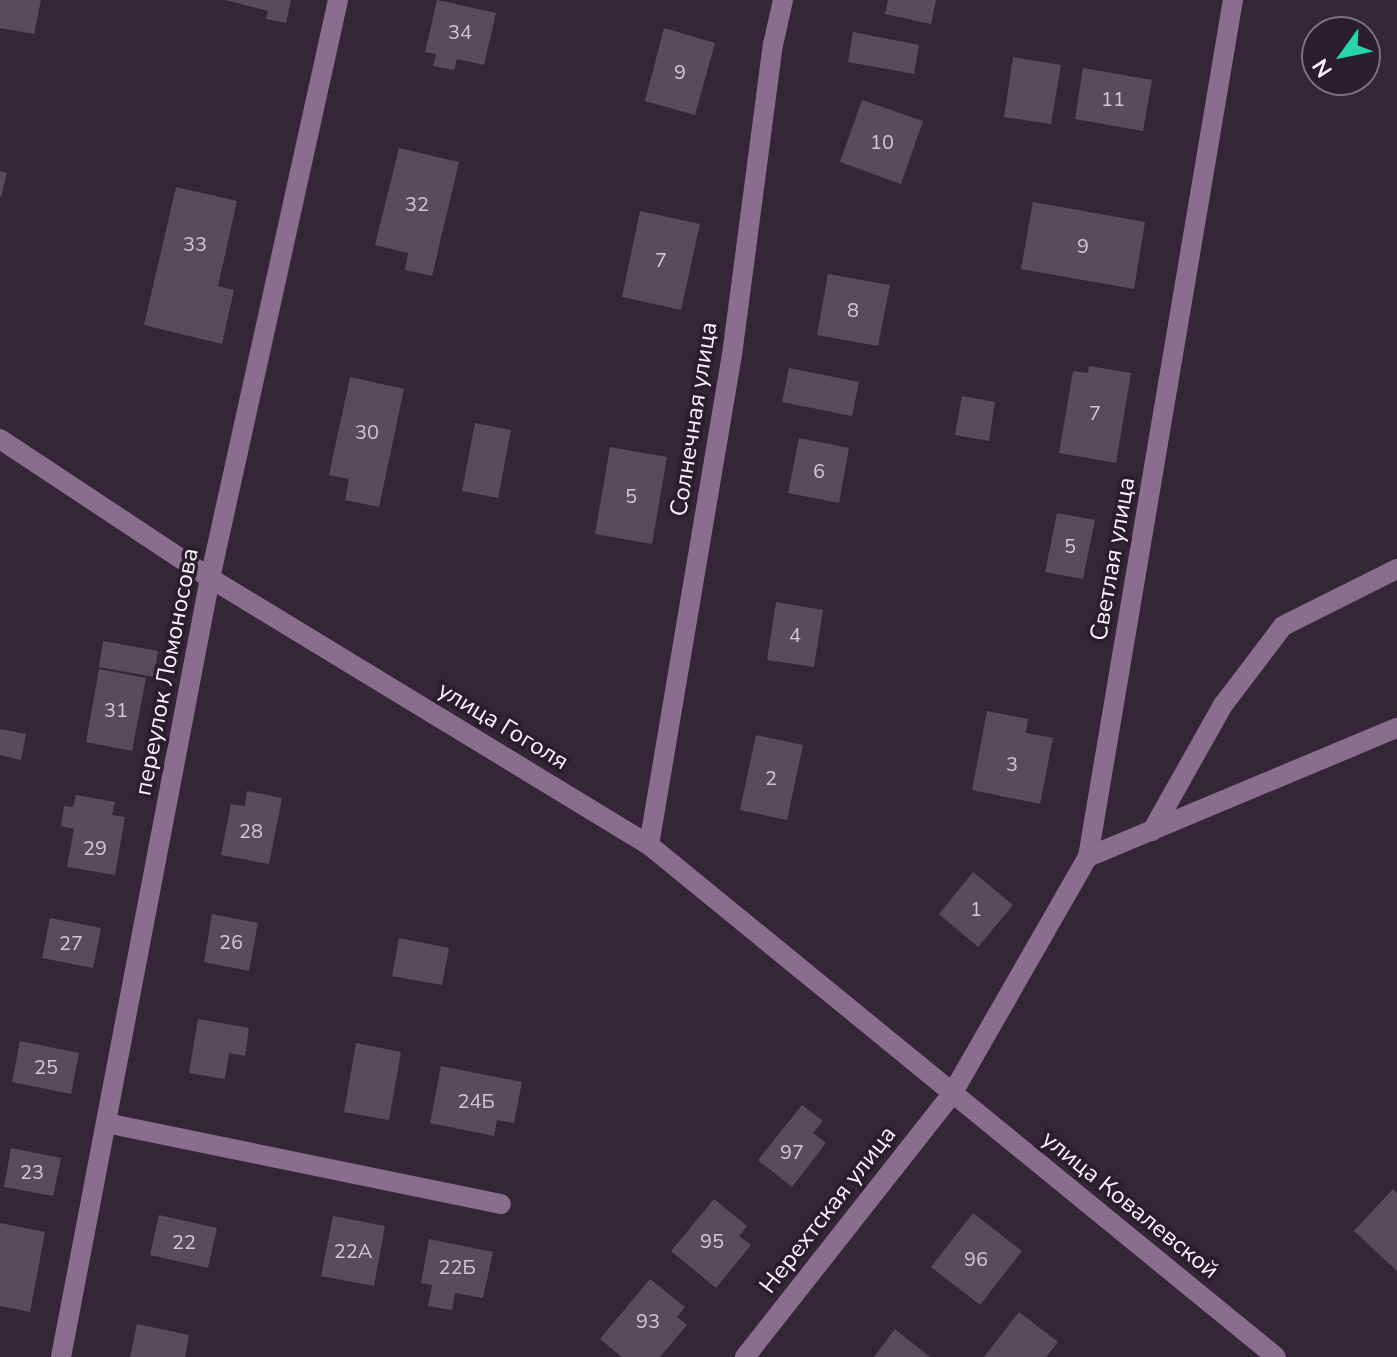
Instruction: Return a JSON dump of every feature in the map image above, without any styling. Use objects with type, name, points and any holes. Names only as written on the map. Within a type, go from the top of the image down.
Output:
[{"type":"street","name":"переулок Ломоносова","points":[[61,1357],[210,578],[338,0]]},
{"type":"street","name":"Солнечная улица","points":[[649,845],[732,355],[773,45],[783,0]]},
{"type":"street","name":"Светлая улица","points":[[952,1094],[1088,857],[1233,0]]},
{"type":"street","name":"улица Гоголя","points":[[0,439],[210,578],[649,845],[952,1094]]},
{"type":"street","points":[[1152,831],[1223,705],[1283,626],[1397,569]]},
{"type":"street","points":[[1088,857],[1397,728]]},
{"type":"street","name":"Нерехтская улица","points":[[745,1357],[952,1094]]},
{"type":"street","name":"улица Ковалевской","points":[[952,1094],[1276,1357]]},
{"type":"street","points":[[106,1123],[501,1204]]},
{"type":"building","points":[[0,0],[41,0],[34,34],[0,28]]},
{"type":"building","points":[[226,0],[291,0],[286,23],[266,19],[268,11]]},
{"type":"building","points":[[437,0],[496,13],[484,65],[457,59],[454,70],[433,66],[436,54],[425,52]]},
{"type":"building","points":[[888,0],[936,0],[931,24],[885,14]]},
{"type":"building","points":[[664,28],[715,43],[695,115],[645,101]]},
{"type":"building","points":[[853,32],[919,45],[914,74],[848,62]]},
{"type":"building","points":[[1013,57],[1061,65],[1051,124],[1004,117]]},
{"type":"building","points":[[1083,68],[1152,80],[1143,131],[1075,119]]},
{"type":"building","points":[[862,100],[923,121],[901,184],[840,162]]},
{"type":"building","points":[[399,148],[459,162],[432,276],[405,270],[408,253],[375,245]]},
{"type":"building","points":[[0,171],[7,173],[1,197],[0,197]]},
{"type":"building","points":[[176,187],[237,201],[218,286],[234,290],[222,344],[144,325]]},
{"type":"building","points":[[1033,202],[1145,222],[1134,289],[1021,269]]},
{"type":"building","points":[[640,211],[700,224],[681,310],[622,297]]},
{"type":"building","points":[[828,274],[890,285],[878,346],[817,335]]},
{"type":"building","points":[[1089,366],[1131,373],[1116,463],[1059,453],[1073,371],[1088,373]]},
{"type":"building","points":[[789,368],[859,382],[852,416],[782,402]]},
{"type":"building","points":[[350,377],[404,389],[379,507],[345,500],[349,479],[329,475]]},
{"type":"building","points":[[962,396],[995,402],[989,441],[955,435]]},
{"type":"building","points":[[475,423],[511,430],[498,498],[462,491]]},
{"type":"building","points":[[799,438],[849,448],[839,503],[788,493]]},
{"type":"building","points":[[610,447],[667,457],[652,544],[595,534]]},
{"type":"building","points":[[1057,513],[1095,520],[1083,579],[1045,572]]},
{"type":"building","points":[[776,602],[823,610],[814,667],[767,660]]},
{"type":"building","points":[[103,641],[158,651],[154,677],[99,667]]},
{"type":"building","points":[[99,669],[146,678],[132,751],[86,742]]},
{"type":"building","points":[[987,711],[1028,719],[1026,733],[1053,738],[1040,804],[972,790]]},
{"type":"building","points":[[0,729],[26,734],[21,760],[0,755]]},
{"type":"building","points":[[756,735],[803,745],[787,820],[740,810]]},
{"type":"building","points":[[247,791],[282,798],[269,864],[221,855],[231,804],[245,806]]},
{"type":"building","points":[[76,795],[115,802],[112,815],[125,817],[115,875],[67,867],[74,829],[61,826],[64,806],[73,807]]},
{"type":"building","points":[[973,872],[1013,905],[978,947],[939,914]]},
{"type":"building","points":[[212,914],[258,923],[249,971],[204,962]]},
{"type":"building","points":[[50,918],[101,928],[93,968],[42,958]]},
{"type":"building","points":[[399,938],[449,948],[442,985],[392,976]]},
{"type":"building","points":[[198,1019],[249,1028],[245,1056],[229,1053],[225,1079],[189,1073]]},
{"type":"building","points":[[20,1041],[79,1053],[71,1094],[12,1082]]},
{"type":"building","points":[[356,1043],[401,1052],[389,1120],[344,1112]]},
{"type":"building","points":[[441,1066],[522,1082],[514,1123],[497,1120],[494,1136],[430,1123]]},
{"type":"building","points":[[802,1105],[823,1121],[813,1133],[826,1143],[792,1187],[758,1160]]},
{"type":"building","points":[[11,1148],[61,1158],[53,1196],[4,1187]]},
{"type":"building","points":[[1393,1189],[1397,1193],[1397,1271],[1354,1231]]},
{"type":"building","points":[[714,1199],[747,1226],[739,1236],[751,1245],[716,1288],[671,1251]]},
{"type":"building","points":[[973,1213],[1022,1251],[980,1305],[931,1267]]},
{"type":"building","points":[[159,1215],[217,1228],[208,1268],[150,1255]]},
{"type":"building","points":[[333,1216],[385,1226],[374,1286],[321,1276]]},
{"type":"building","points":[[0,1223],[45,1232],[30,1312],[0,1306]]},
{"type":"building","points":[[429,1239],[493,1252],[483,1298],[455,1293],[452,1310],[428,1306],[432,1285],[421,1283]]},
{"type":"building","points":[[650,1279],[685,1307],[677,1317],[687,1325],[660,1357],[622,1357],[600,1339]]},
{"type":"building","points":[[1019,1312],[1058,1342],[1046,1357],[984,1357]]},
{"type":"building","points":[[137,1324],[189,1335],[185,1357],[130,1357]]},
{"type":"building","points":[[895,1329],[930,1357],[874,1357]]}]
